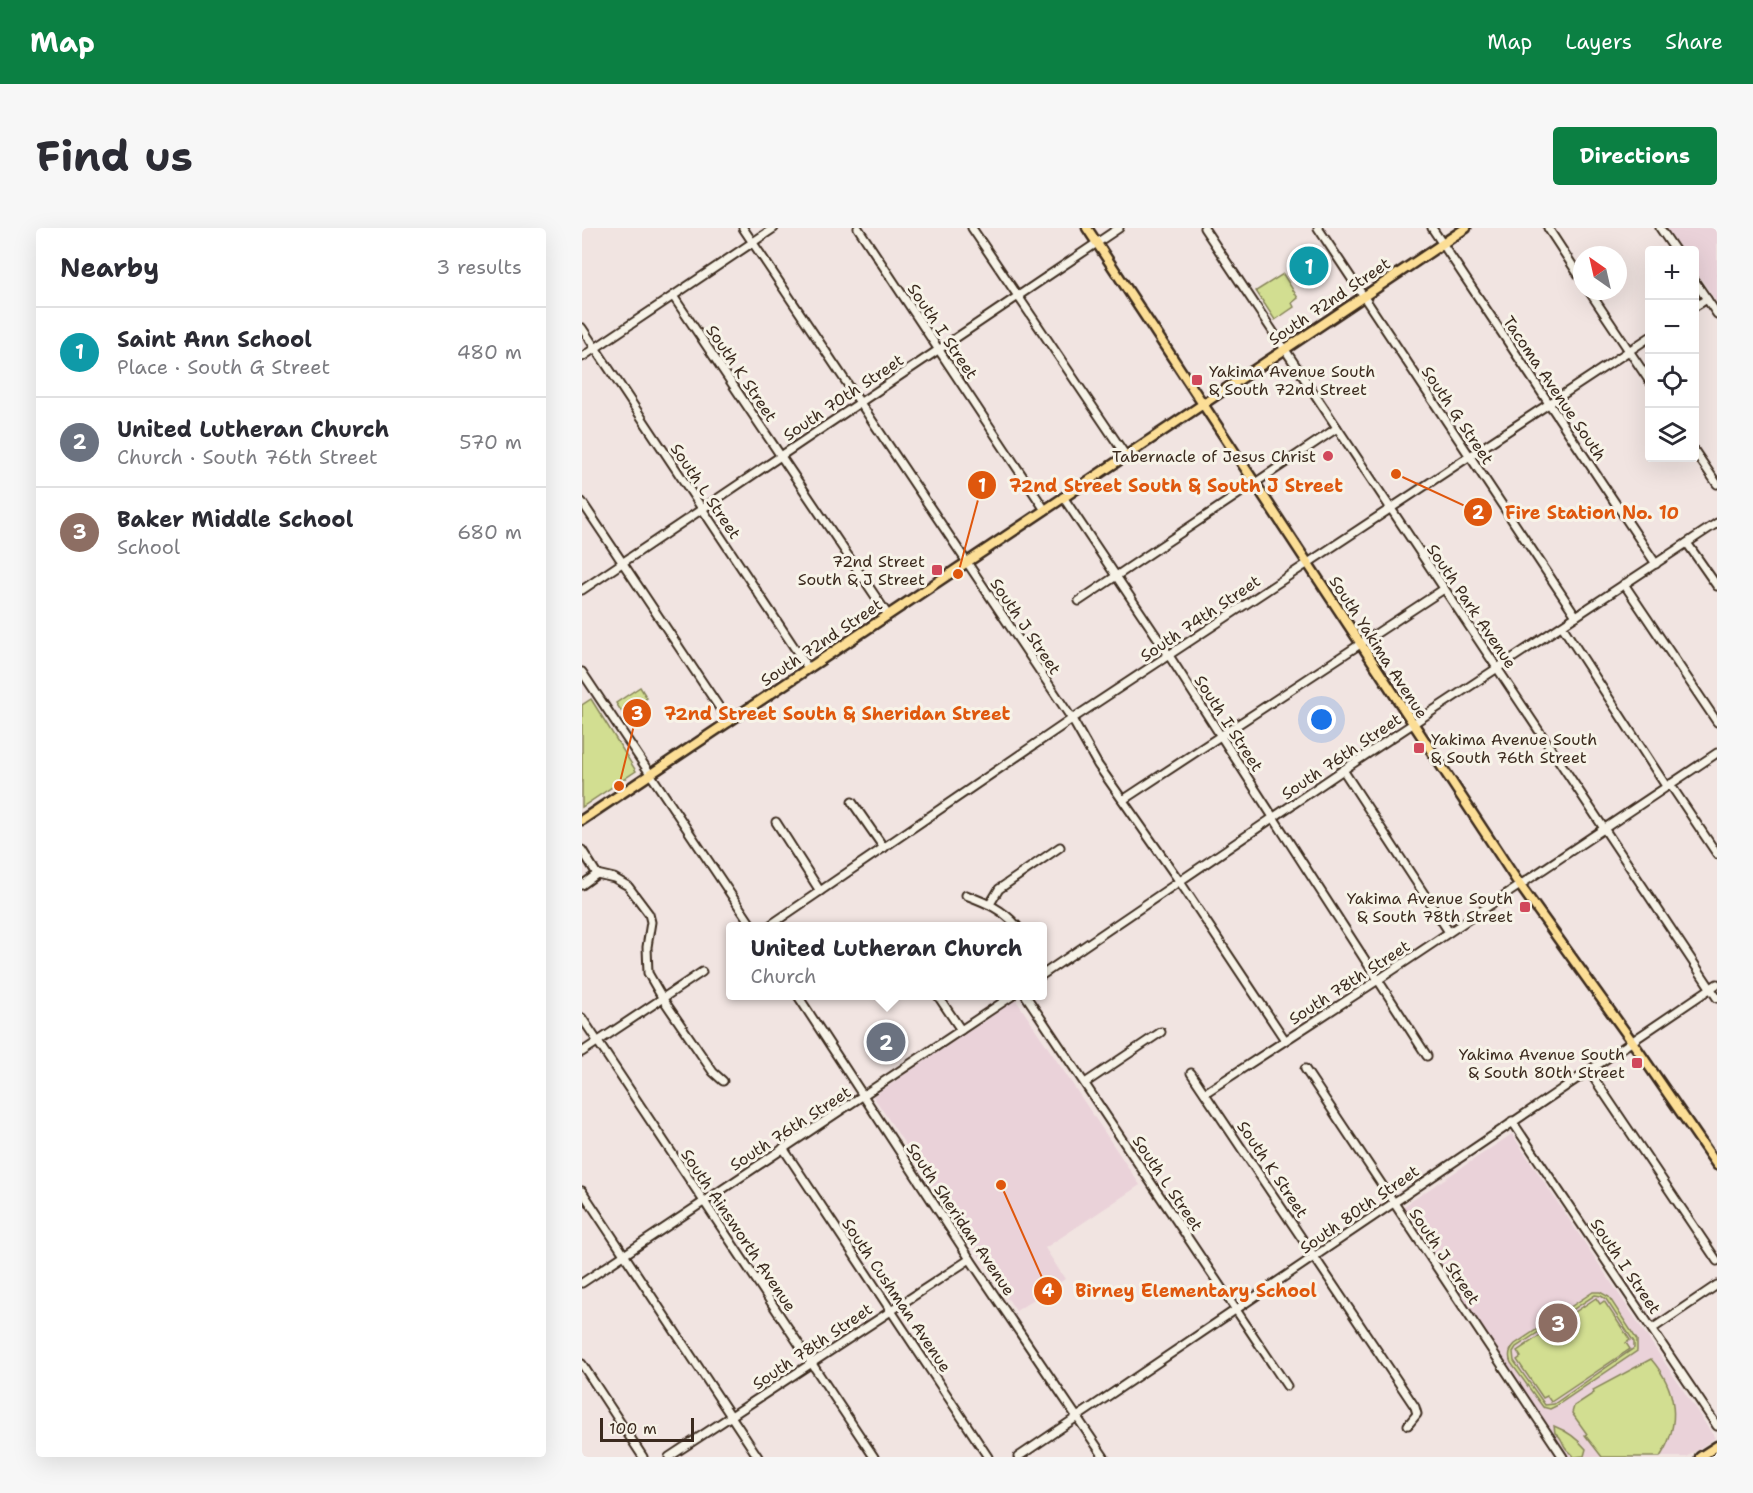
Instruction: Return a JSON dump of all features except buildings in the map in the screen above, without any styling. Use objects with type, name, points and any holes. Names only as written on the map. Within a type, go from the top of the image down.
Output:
[{"type":"main road","name":"South Yakima Avenue","points":[[1087,228],[1306,564],[1519,884],[1632,1040],[1717,1165]]},
{"type":"main road","name":"South 72nd Street","points":[[582,820],[1466,228]]},
{"type":"main road","points":[[1700,1457],[1717,1446]]},
{"type":"street","name":"South J Street","points":[[743,228],[1072,719],[1098,765],[1180,882],[1285,1040]]},
{"type":"street","points":[[582,357],[774,228]]},
{"type":"street","name":"South I Street","points":[[858,228],[1045,510]]},
{"type":"street","points":[[972,228],[1126,456]]},
{"type":"street","name":"South 70th Street","points":[[582,590],[1119,228]]},
{"type":"street","name":"South Park Avenue","points":[[1204,228],[1604,828],[1714,986],[1717,998]]},
{"type":"street","name":"South G Street","points":[[1318,228],[1576,616]]},
{"type":"street","name":"Tacoma Avenue South","points":[[1432,228],[1656,564]]},
{"type":"street","points":[[1548,228],[1573,266]]},
{"type":"street","points":[[1660,228],[1672,246]]},
{"type":"street","points":[[1699,286],[1717,314]]},
{"type":"street","name":"South K Street","points":[[673,296],[888,615]]},
{"type":"street","points":[[1699,304],[1707,299]]},
{"type":"street","points":[[1595,300],[1645,375]]},
{"type":"street","name":"South L Street","points":[[582,328],[808,668]]},
{"type":"street","name":"South 74th Street","points":[[776,922],[1072,719],[1645,340]]},
{"type":"street","points":[[1079,601],[1337,428]]},
{"type":"street","points":[[1699,456],[1717,484]]},
{"type":"street","name":"South I Street","points":[[1064,497],[1274,817],[1427,1056]]},
{"type":"street","points":[[582,502],[729,722]]},
{"type":"street","name":"South 76th Street","points":[[1047,973],[1343,770],[1717,523]]},
{"type":"street","points":[[1688,543],[1717,586]]},
{"type":"street","points":[[1624,584],[1717,722]]},
{"type":"street","points":[[1123,800],[1444,589]]},
{"type":"street","points":[[1562,626],[1717,854]]},
{"type":"street","points":[[582,672],[749,922]]},
{"type":"street","name":"South 78th Street","points":[[1205,1093],[1717,753]]},
{"type":"street","points":[[1343,770],[1449,932]]},
{"type":"street","points":[[852,802],[884,848]]},
{"type":"street","points":[[776,822],[820,891]]},
{"type":"street","points":[[990,904],[999,888],[1060,847]]},
{"type":"street","points":[[582,850],[597,874],[614,878],[628,886],[649,914],[651,928],[647,947],[648,973],[713,1072],[723,1081]]},
{"type":"street","points":[[582,885],[597,874]]},
{"type":"street","points":[[966,895],[990,904],[1012,922]]},
{"type":"street","points":[[582,1052],[702,972]]},
{"type":"street","name":"South 80th Street","points":[[1018,1457],[1714,986]]},
{"type":"street","name":"South Sheridan Avenue","points":[[801,1000],[970,1259],[1104,1457]]},
{"type":"street","points":[[941,1000],[961,1030]]},
{"type":"street","name":"South 76th Street","points":[[582,1283],[1006,1000]]},
{"type":"street","name":"South L Street","points":[[1029,1000],[1287,1386]]},
{"type":"street","name":"South Ainsworth Avenue","points":[[582,1018],[874,1457]]},
{"type":"street","points":[[1085,1083],[1161,1032]]},
{"type":"street","name":"South J Street","points":[[1305,1070],[1563,1457]]},
{"type":"street","points":[[1588,1071],[1717,1261]]},
{"type":"street","name":"South K Street","points":[[1191,1073],[1412,1401],[1418,1413],[1408,1425]]},
{"type":"street","name":"South I Street","points":[[1512,1121],[1717,1426]]},
{"type":"street","name":"South Cushman Avenue","points":[[783,1148],[988,1457]]},
{"type":"street","points":[[582,1191],[758,1457]]},
{"type":"street","name":"South 78th Street","points":[[669,1457],[970,1259]]},
{"type":"street","points":[[1652,1329],[1717,1285]]},
{"type":"street","points":[[582,1364],[644,1457]]},
{"type":"shaded area","points":[[1666,228],[1717,228],[1717,303],[1699,276],[1699,246],[1679,246]]},
{"type":"shaded area","points":[[1016,1000],[1140,1185],[1045,1248],[1065,1279],[1016,1311],[873,1096]]},
{"type":"shaded area","points":[[1512,1134],[1715,1438],[1687,1457],[1568,1457],[1401,1208]]},
{"type":"green space","points":[[1283,274],[1298,298],[1292,303],[1294,307],[1275,320],[1256,291]]},
{"type":"green space","points":[[640,687],[647,698],[623,714],[616,703]]},
{"type":"green space","points":[[591,699],[636,771],[582,807],[582,705]]},
{"type":"green space","points":[[1593,1292],[1600,1292],[1609,1297],[1637,1340],[1637,1351],[1550,1409],[1543,1407],[1511,1363],[1510,1353],[1515,1344]],"holes":[[[1595,1295],[1606,1299],[1634,1342],[1634,1348],[1554,1404],[1545,1405],[1514,1361],[1513,1352],[1516,1347]]]},
{"type":"green space","points":[[1596,1298],[1600,1304],[1604,1301],[1630,1340],[1626,1343],[1630,1349],[1551,1402],[1547,1396],[1543,1398],[1517,1360],[1521,1357],[1517,1351]]},
{"type":"green space","points":[[1651,1359],[1671,1394],[1673,1419],[1667,1444],[1660,1457],[1602,1457],[1572,1413],[1574,1406],[1594,1393],[1593,1390]]},
{"type":"green space","points":[[1554,1426],[1579,1441],[1586,1449],[1584,1456],[1574,1457],[1566,1449],[1555,1433]]},
{"type":"place","name":"Saint Ann School","points":[[1309,266]]},
{"type":"place","name":"Yakima Avenue South & South 72nd Street","points":[[1197,380]]},
{"type":"place","name":"Tabernacle of Jesus Christ","points":[[1328,456]]},
{"type":"place","name":"Fire Station No. 10","points":[[1396,474]]},
{"type":"place","name":"72nd Street South & J Street","points":[[937,570]]},
{"type":"place","name":"72nd Street South & South J Street","points":[[958,574]]},
{"type":"place","name":"Yakima Avenue South & South 76th Street","points":[[1419,748]]},
{"type":"place","name":"72nd Street South & Sheridan Street","points":[[619,786]]},
{"type":"place","name":"Yakima Avenue South & South 78th Street","points":[[1525,907]]},
{"type":"place","name":"United Lutheran Church","points":[[886,1042]]},
{"type":"place","name":"Yakima Avenue South & South 80th Street","points":[[1637,1063]]},
{"type":"place","name":"Birney Elementary School","points":[[1001,1185]]},
{"type":"place","name":"Baker Middle School","points":[[1558,1323]]}]
